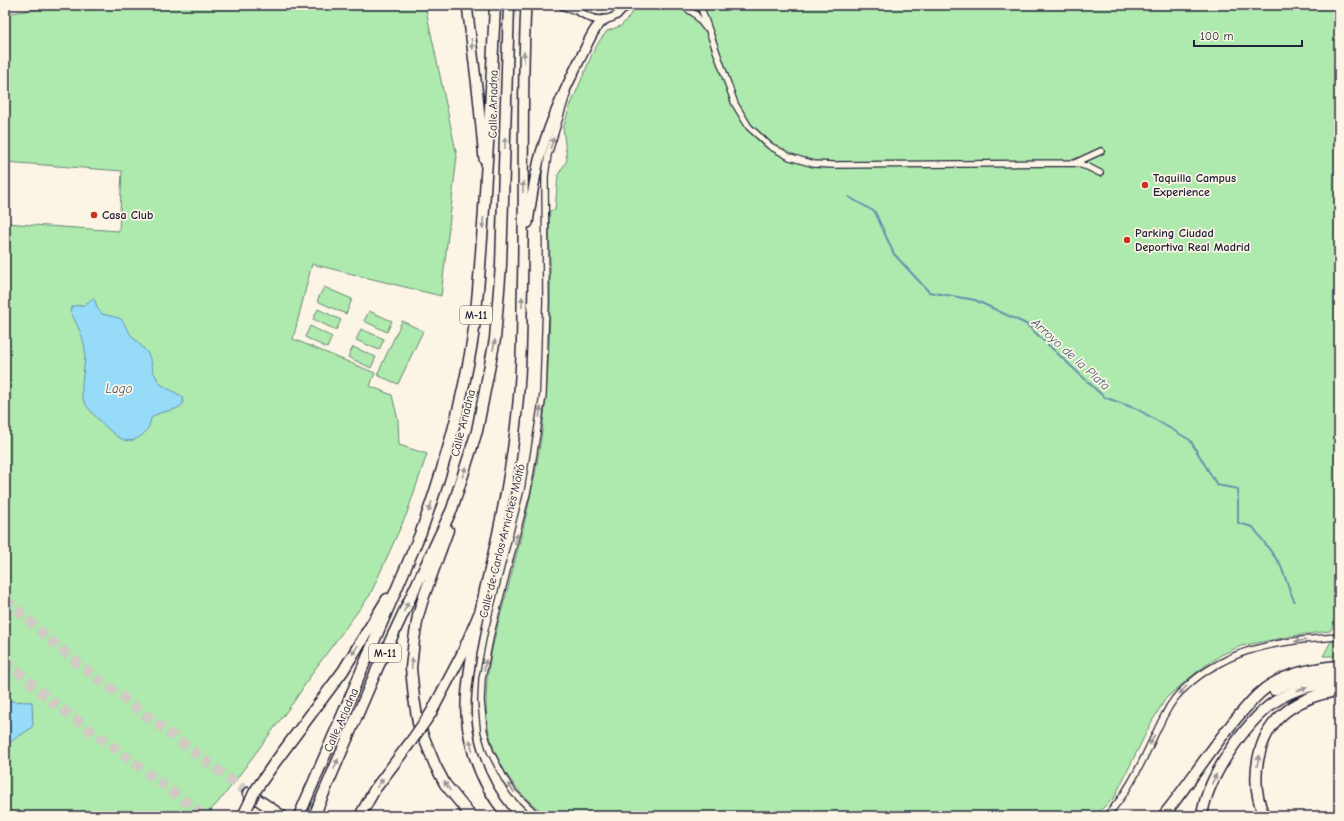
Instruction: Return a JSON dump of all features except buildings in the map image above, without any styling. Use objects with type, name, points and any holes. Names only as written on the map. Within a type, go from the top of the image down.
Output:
[{"type":"highway","points":[[467,5],[478,96],[486,184]]},
{"type":"highway","name":"Calle Ariadna","points":[[299,816],[406,568],[433,500],[462,397],[476,311],[486,184],[495,5]]},
{"type":"highway","name":"Calle Ariadna","points":[[314,816],[378,667],[452,508],[477,431],[495,339],[501,265],[509,5]]},
{"type":"highway","points":[[507,816],[488,790],[477,767],[470,740],[466,714],[466,692],[479,614],[499,529],[514,440],[521,354],[524,254],[524,52],[526,5]]},
{"type":"highway","points":[[524,254],[533,187],[539,159],[566,87],[596,29],[604,20]]},
{"type":"highway","points":[[452,508],[447,535],[418,616],[411,668],[418,724],[423,738],[445,784],[472,816]]},
{"type":"highway","points":[[243,816],[255,791],[342,671],[406,568]]},
{"type":"highway","points":[[360,816],[375,788],[431,713],[462,654],[479,614]]},
{"type":"highway","points":[[1163,816],[1232,723],[1254,698],[1270,685],[1287,676],[1321,667],[1339,666]]},
{"type":"highway","points":[[1244,710],[1278,688],[1306,678],[1339,674]]},
{"type":"highway","points":[[1202,816],[1206,797],[1216,774],[1236,742],[1253,720],[1267,706],[1296,691],[1318,684],[1339,682]]},
{"type":"highway","points":[[1264,815],[1256,784],[1257,762],[1265,738],[1272,727],[1288,710],[1306,699],[1339,691]]},
{"type":"highway","points":[[248,793],[282,816]]},
{"type":"street","points":[[562,5],[582,12],[590,18],[604,20],[620,13],[626,5]]},
{"type":"street","points":[[577,5],[582,12]]},
{"type":"street","points":[[681,5],[691,8],[700,18],[709,33]]},
{"type":"street","points":[[700,5],[735,104],[749,126],[770,146],[790,157],[814,164],[833,165],[1075,163],[1088,166],[1100,173]]},
{"type":"street","points":[[703,13],[704,5]]},
{"type":"street","name":"Calle de Carlos Arniches Moltó","points":[[538,816],[514,793],[490,750],[484,731],[481,701],[482,679],[491,633],[528,489],[542,395],[546,302],[545,189],[548,155],[570,86],[588,44]]},
{"type":"street","points":[[1075,163],[1101,151]]},
{"type":"street","points":[[1106,816],[1115,807],[1134,776],[1165,714],[1185,687],[1212,669],[1245,651],[1290,642],[1339,637]]},
{"type":"green space","points":[[64,5],[425,5],[457,156],[441,296],[312,264],[293,339],[375,373],[370,386],[392,395],[398,420],[399,445],[427,454],[407,513],[370,595],[226,793],[206,816],[5,816],[5,223],[119,231],[122,171],[5,162],[5,14]]},
{"type":"green space","points":[[649,5],[1339,5],[1339,618],[1330,631],[1293,636],[1241,646],[1221,655],[1198,671],[1166,698],[1151,723],[1114,798],[1094,816],[549,816],[526,798],[507,775],[489,734],[486,702],[487,684],[496,631],[526,514],[541,442],[545,409],[549,343],[549,211],[555,210],[558,175],[567,160],[563,128],[569,109],[593,52],[600,40],[607,31],[621,26],[635,8],[648,7]]},
{"type":"green space","points":[[324,287],[352,299],[346,314],[317,301]]},
{"type":"green space","points":[[318,309],[341,320],[336,330],[313,319]]},
{"type":"green space","points":[[369,311],[392,321],[387,332],[364,321]]},
{"type":"green space","points":[[402,321],[423,331],[398,384],[377,375]]},
{"type":"green space","points":[[310,326],[332,337],[327,348],[305,337]]},
{"type":"green space","points":[[361,329],[384,339],[379,350],[356,340]]},
{"type":"green space","points":[[353,347],[376,357],[371,368],[348,357]]},
{"type":"green space","points":[[1339,627],[1339,656],[1323,656]]},
{"type":"water","name":"Lago","points":[[93,298],[97,308],[102,314],[122,320],[131,335],[147,352],[153,371],[160,384],[183,397],[183,404],[180,407],[155,415],[151,418],[150,425],[142,435],[133,440],[129,441],[119,438],[95,416],[85,404],[83,399],[82,389],[85,350],[81,335],[70,310],[73,306],[84,305]]},
{"type":"water","points":[[5,701],[32,702],[33,725],[30,729],[5,746]]},
{"type":"waterway","name":"Arroyo de la Plata","points":[[849,197],[875,212],[894,254],[929,292],[975,300],[1026,324],[1104,397],[1137,409],[1190,440],[1217,485],[1238,489],[1238,523],[1253,527],[1280,564],[1294,601]]},
{"type":"tunnel","points":[[5,599],[72,659],[248,793]]},
{"type":"tunnel","points":[[5,660],[50,700],[205,816]]},
{"type":"place","name":"Taquilla Campus Experience","points":[[1145,185]]},
{"type":"place","name":"Casa Club","points":[[94,215]]},
{"type":"place","name":"Parking Ciudad Deportiva Real Madrid","points":[[1127,240]]}]
